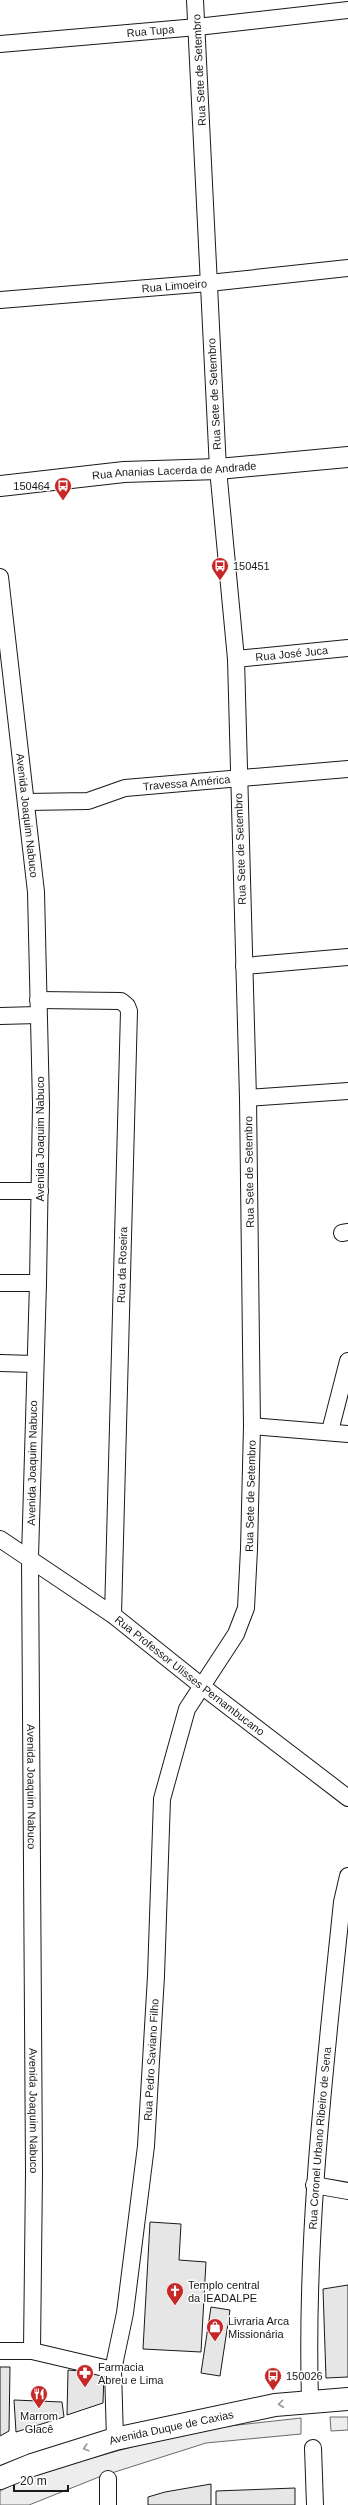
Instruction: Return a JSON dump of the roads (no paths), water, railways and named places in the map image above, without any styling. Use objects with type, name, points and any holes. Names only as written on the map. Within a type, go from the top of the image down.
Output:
[{"type":"highway","name":"Avenida Duque de Caxias","points":[[0,2478],[32,2465],[115,2439],[275,2405],[348,2399]]},
{"type":"street","name":"Rua Sete de Setembro","points":[[195,0],[218,469],[236,659],[238,780],[248,1098],[252,1426],[246,1608],[236,1634],[203,1687]]},
{"type":"street","name":"Rua Tupa","points":[[0,44],[197,27],[348,10]]},
{"type":"street","name":"Rua Limoeiro","points":[[0,300],[209,283],[348,268]]},
{"type":"street","name":"Rua Ananias Lacerda de Andrade","points":[[0,486],[124,472],[218,469],[348,457]]},
{"type":"street","name":"Avenida Joaquim Nabuco","points":[[0,577],[27,802],[36,892],[40,1191],[34,1364],[30,1557],[34,2172],[32,2351]]},
{"type":"street","name":"Rua José Juca","points":[[236,659],[348,648]]},
{"type":"street","name":"Travessa América","points":[[27,802],[88,801],[126,788],[238,780],[348,769]]},
{"type":"street","points":[[244,966],[348,957]]},
{"type":"street","name":"Rua da Roseira","points":[[38,1007],[121,1001],[129,1011],[113,1615]]},
{"type":"street","points":[[0,1016],[38,1007]]},
{"type":"street","points":[[248,1098],[348,1091]]},
{"type":"street","points":[[0,1191],[40,1191]]},
{"type":"street","points":[[0,1283],[38,1283]]},
{"type":"street","points":[[330,1431],[348,1361]]},
{"type":"street","points":[[0,1363],[34,1364]]},
{"type":"street","points":[[252,1426],[330,1431],[348,1434]]},
{"type":"street","name":"Rua Professor Ulisses Pernambucano","points":[[0,1539],[30,1557],[113,1615],[203,1687],[348,1798]]},
{"type":"street","name":"Rua Pedro Saviano Filho","points":[[115,2439],[113,2370],[125,2313],[146,2146],[156,1984],[162,1799],[188,1709],[203,1687]]},
{"type":"street","name":"Rua Coronel Urbano Ribeiro de Sena","points":[[310,2401],[308,2339],[314,2185],[341,1910],[348,1876]]},
{"type":"street","points":[[314,2185],[348,2191]]},
{"type":"street","points":[[0,2351],[32,2351],[113,2370]]},
{"type":"street","points":[[313,2448],[315,2505]]},
{"type":"street","points":[[108,2479],[108,2505]]},
{"type":"place","name":"150464","points":[[63,501]]},
{"type":"place","name":"150451","points":[[220,581]]},
{"type":"place","name":"Templo central da IEADALPE","points":[[175,2306]]},
{"type":"place","name":"Livraria Arca Missionária","points":[[215,2342]]},
{"type":"place","name":"Farmacia Abreu e Lima","points":[[85,2388]]},
{"type":"place","name":"150026","points":[[273,2391]]},
{"type":"place","name":"Marrom Glacê","points":[[39,2409]]}]
